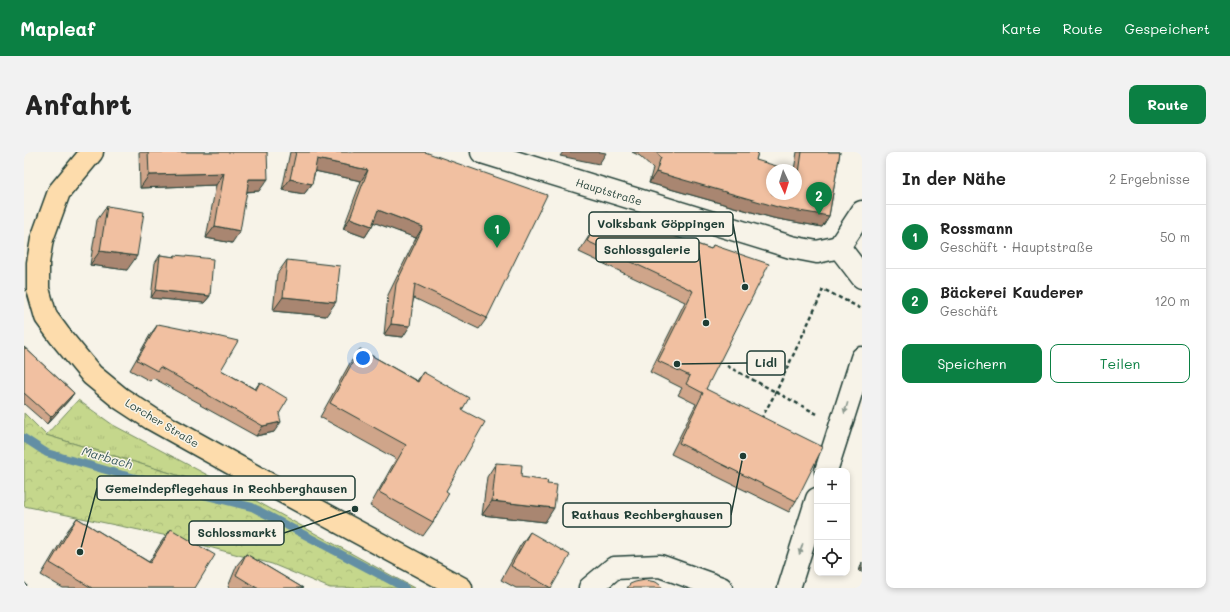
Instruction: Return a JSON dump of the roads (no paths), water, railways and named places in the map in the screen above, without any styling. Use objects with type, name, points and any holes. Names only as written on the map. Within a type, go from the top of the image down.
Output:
[{"type":"main road","name":"Lorcher Straße","points":[[92,152],[59,192],[42,239],[38,262],[38,289],[46,317],[92,374],[120,398],[152,419],[461,588]]},
{"type":"street","name":"Hauptstraße","points":[[482,152],[791,248],[817,252],[839,247]]},
{"type":"street","points":[[862,212],[839,247],[862,277]]},
{"type":"street","points":[[827,468],[862,358]]},
{"type":"street","points":[[789,588],[815,504]]},
{"type":"street","points":[[590,588],[614,568],[660,566],[721,588]]},
{"type":"waterway","name":"Marbach","points":[[24,438],[47,453],[123,475],[252,507],[405,588]]},
{"type":"place","name":"Bäckerei Kauderer","points":[[819,215]]},
{"type":"place","name":"Rossmann","points":[[497,248]]},
{"type":"place","name":"Volksbank Göppingen","points":[[745,287]]},
{"type":"place","name":"Schlossgalerie","points":[[706,323]]},
{"type":"place","name":"Lidl","points":[[677,364]]},
{"type":"place","name":"Rathaus Rechberghausen","points":[[743,456]]},
{"type":"place","name":"Schlossmarkt","points":[[355,509]]},
{"type":"place","name":"Gemeindepflegehaus in Rechberghausen","points":[[80,552]]}]
